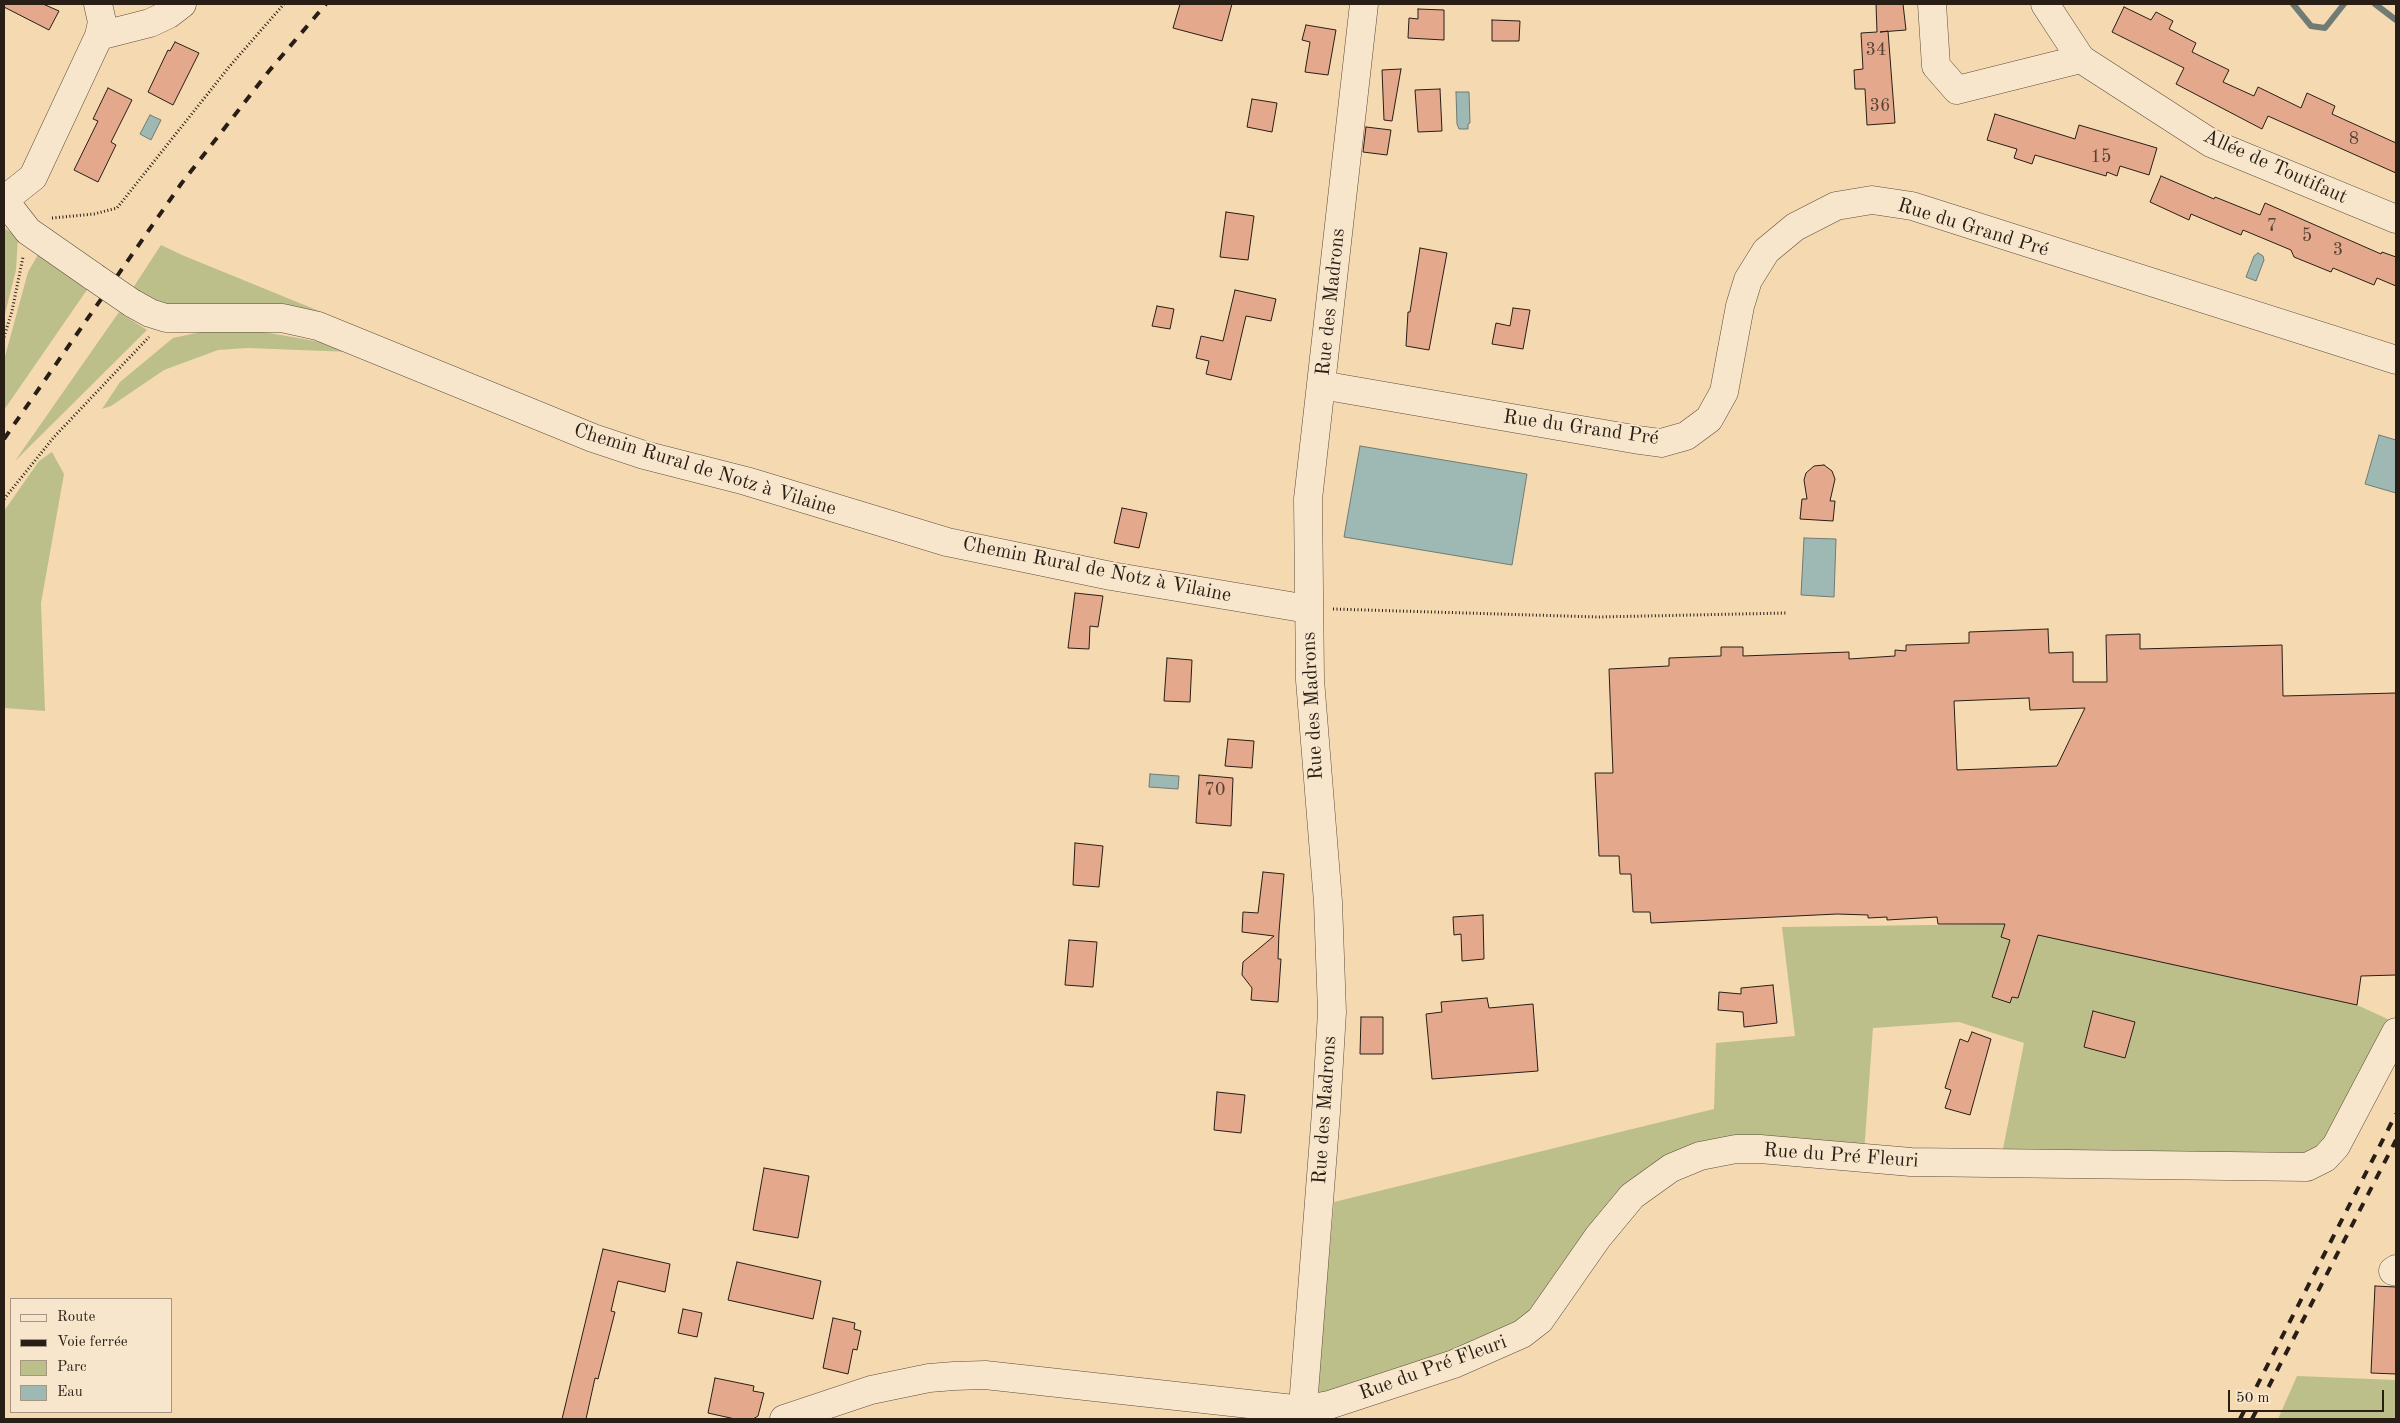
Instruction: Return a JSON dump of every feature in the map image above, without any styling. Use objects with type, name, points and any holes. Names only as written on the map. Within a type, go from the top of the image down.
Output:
[{"type":"street","points":[[4,200],[33,177],[99,36],[102,22],[98,4]]},
{"type":"street","points":[[99,36],[150,23],[169,14],[182,4]]},
{"type":"street","name":"Rue des Madrons","points":[[1302,1414],[1332,1012],[1328,902],[1310,680],[1308,499],[1364,4]]},
{"type":"street","points":[[1932,4],[1936,66],[1957,90],[2081,59]]},
{"type":"street","name":"Allée de Toutifaut","points":[[2045,4],[2081,59],[2211,143],[2396,219]]},
{"type":"street","name":"Chemin Rural de Notz à Vilaine","points":[[4,200],[25,227],[94,277],[150,313],[166,318],[282,318],[318,326],[360,341],[593,438],[644,455],[746,481],[893,526],[993,553],[1111,576],[1308,608]]},
{"type":"street","name":"Rue du Grand Pré","points":[[1321,385],[1638,440],[1662,443],[1686,436],[1709,419],[1724,392],[1748,280],[1766,251],[1795,227],[1836,206],[1872,200],[1912,206],[2396,360]]},
{"type":"street","name":"Rue du Pré Fleuri","points":[[784,1419],[871,1390],[937,1377],[977,1375],[1302,1414],[1454,1364],[1522,1334],[1540,1320],[1598,1237],[1632,1196],[1670,1168],[1700,1156],[1736,1149],[1760,1149],[1911,1162],[2307,1167],[2326,1158],[2336,1146],[2396,1032]]},
{"type":"path","points":[[4,338],[12,311],[25,227],[117,208],[229,67],[284,4]]},
{"type":"path","points":[[4,499],[54,437],[166,318]]},
{"type":"path","points":[[1308,608],[1598,617],[1788,613]]},
{"type":"green space","points":[[4,228],[18,237],[16,270],[4,318]]},
{"type":"green space","points":[[161,245],[324,313],[305,315],[177,311],[131,291]]},
{"type":"green space","points":[[39,253],[91,284],[4,410],[4,360],[28,272]]},
{"type":"green space","points":[[119,312],[147,330],[15,461]]},
{"type":"green space","points":[[224,327],[321,342],[351,352],[247,348],[218,350],[164,370],[111,406],[102,409],[120,382],[173,338]]},
{"type":"green space","points":[[52,452],[64,474],[41,603],[45,711],[4,708],[4,511],[39,461]]},
{"type":"green space","points":[[2005,924],[2357,1005],[2392,1021],[2328,1142],[2301,1159],[2002,1154],[2024,1043],[1959,1022],[1873,1028],[1864,1153],[1662,1163],[1513,1331],[1330,1396],[1317,1391],[1334,1202],[1714,1109],[1716,1043],[1795,1036],[1782,927]]},
{"type":"green space","points":[[2297,1376],[2396,1380],[2396,1419],[2278,1419]]},
{"type":"water","points":[[1456,92],[1469,92],[1470,123],[1468,124],[1468,129],[1459,129],[1457,124]]},
{"type":"water","points":[[150,115],[161,120],[151,140],[140,134]]},
{"type":"water","points":[[2258,253],[2263,256],[2264,260],[2256,281],[2246,277],[2254,256]]},
{"type":"water","points":[[2379,435],[2396,440],[2396,493],[2365,484]]},
{"type":"water","points":[[1360,446],[1527,474],[1512,565],[1344,537]]},
{"type":"water","points":[[1804,538],[1836,539],[1834,597],[1801,595]]},
{"type":"water","points":[[1150,774],[1179,776],[1178,789],[1149,787]]},
{"type":"building","points":[[4,4],[43,4],[59,11],[49,30],[4,7]]},
{"type":"building","points":[[1180,4],[1232,4],[1222,41],[1173,28]]},
{"type":"building","points":[[1876,4],[1903,4],[1906,30],[1888,31],[1895,123],[1867,125],[1865,89],[1855,89],[1854,70],[1863,69],[1861,33],[1877,32]]},
{"type":"building","points":[[2124,7],[2151,20],[2156,12],[2173,21],[2169,29],[2196,43],[2192,52],[2229,70],[2223,82],[2254,96],[2258,87],[2301,108],[2307,93],[2335,106],[2332,114],[2396,143],[2396,173],[2268,116],[2262,129],[2176,84],[2184,68],[2112,32]]},
{"type":"building","points":[[1418,9],[1444,10],[1444,40],[1408,38],[1409,18],[1418,19]]},
{"type":"building","points":[[1492,20],[1520,21],[1519,41],[1492,41]]},
{"type":"building","points":[[1306,25],[1336,30],[1328,75],[1305,72],[1310,42],[1302,40]]},
{"type":"building","points":[[175,42],[199,53],[173,105],[148,92],[168,50],[170,51]]},
{"type":"building","points":[[1401,69],[1392,121],[1384,120],[1382,70]]},
{"type":"building","points":[[108,88],[132,100],[111,142],[116,145],[98,182],[74,170],[98,121],[93,119]]},
{"type":"building","points":[[1440,89],[1442,131],[1418,132],[1415,90]]},
{"type":"building","points":[[1252,99],[1277,103],[1272,132],[1247,127]]},
{"type":"building","points":[[1995,114],[2075,139],[2079,125],[2157,148],[2149,175],[2120,166],[2117,176],[2107,172],[2106,176],[2035,155],[2032,164],[2014,158],[2017,149],[1987,140]]},
{"type":"building","points":[[1366,127],[1391,130],[1387,155],[1363,152]]},
{"type":"building","points":[[2161,176],[2214,199],[2215,197],[2260,215],[2265,203],[2381,254],[2382,252],[2396,257],[2396,286],[2377,278],[2374,285],[2333,268],[2331,272],[2294,257],[2291,250],[2243,230],[2241,235],[2191,214],[2189,220],[2150,202]]},
{"type":"building","points":[[1226,212],[1254,216],[1248,260],[1220,257]]},
{"type":"building","points":[[1420,248],[1447,253],[1429,350],[1406,346],[1408,312],[1410,312]]},
{"type":"building","points":[[1235,290],[1276,299],[1271,321],[1246,316],[1231,380],[1206,374],[1209,361],[1196,358],[1201,336],[1223,341]]},
{"type":"building","points":[[1157,306],[1174,309],[1170,329],[1152,326]]},
{"type":"building","points":[[1513,308],[1530,310],[1523,349],[1492,344],[1496,323],[1510,326]]},
{"type":"building","points":[[1824,465],[1832,471],[1835,479],[1830,501],[1835,501],[1833,521],[1800,519],[1802,499],[1807,499],[1804,480],[1806,473],[1814,466]]},
{"type":"building","points":[[1122,508],[1147,513],[1139,548],[1114,543]]},
{"type":"building","points":[[1075,593],[1103,596],[1098,627],[1090,626],[1089,649],[1068,648]]},
{"type":"building","points":[[2048,629],[2049,653],[2073,652],[2073,682],[2107,682],[2106,635],[2140,634],[2140,649],[2282,645],[2283,696],[2396,693],[2396,975],[2361,976],[2357,1005],[2038,935],[2018,998],[2012,997],[2010,1003],[1992,997],[2010,940],[2001,937],[2005,924],[1938,924],[1937,917],[1887,920],[1887,917],[1868,918],[1868,915],[1837,914],[1651,923],[1650,912],[1633,912],[1631,874],[1620,874],[1619,856],[1599,856],[1595,773],[1613,773],[1609,669],[1669,666],[1669,658],[1721,656],[1721,647],[1743,647],[1743,656],[1849,652],[1849,659],[1895,656],[1895,650],[1906,651],[1906,645],[1969,643],[1969,632]],"holes":[[[2029,698],[2030,710],[2085,708],[2057,766],[1957,770],[1954,701]]]},
{"type":"building","points":[[1167,658],[1192,660],[1190,702],[1164,701]]},
{"type":"building","points":[[1228,739],[1254,741],[1252,768],[1225,766]]},
{"type":"building","points":[[1199,775],[1233,778],[1231,826],[1196,823]]},
{"type":"building","points":[[1075,843],[1103,846],[1099,887],[1073,885]]},
{"type":"building","points":[[1263,872],[1284,874],[1279,932],[1278,959],[1281,959],[1278,1002],[1251,1000],[1252,988],[1242,975],[1243,962],[1274,936],[1242,932],[1243,912],[1258,913]]},
{"type":"building","points":[[1483,915],[1484,959],[1462,961],[1461,934],[1454,935],[1453,917]]},
{"type":"building","points":[[1069,940],[1097,942],[1093,987],[1065,985]]},
{"type":"building","points":[[1773,985],[1777,1023],[1744,1027],[1743,1012],[1718,1010],[1719,992],[1741,994],[1741,988]]},
{"type":"building","points":[[1487,998],[1489,1008],[1533,1004],[1538,1071],[1432,1079],[1426,1014],[1442,1012],[1441,1002]]},
{"type":"building","points":[[2093,1011],[2135,1022],[2125,1058],[2084,1047]]},
{"type":"building","points":[[1361,1017],[1383,1017],[1383,1054],[1360,1054]]},
{"type":"building","points":[[1972,1032],[1991,1039],[1970,1115],[1945,1108],[1951,1090],[1945,1088],[1960,1039],[1968,1042]]},
{"type":"building","points":[[1217,1092],[1245,1095],[1241,1133],[1214,1130]]},
{"type":"building","points":[[764,1168],[809,1176],[798,1238],[753,1230]]},
{"type":"building","points":[[603,1249],[670,1264],[665,1292],[618,1281],[611,1311],[615,1312],[598,1379],[595,1378],[586,1419],[562,1419]]},
{"type":"building","points":[[737,1262],[821,1281],[813,1319],[728,1300]]},
{"type":"building","points":[[2375,1286],[2396,1287],[2396,1374],[2371,1373]]},
{"type":"building","points":[[683,1309],[702,1313],[697,1337],[678,1333]]},
{"type":"building","points":[[833,1318],[855,1323],[854,1329],[861,1331],[857,1350],[853,1349],[848,1374],[823,1368]]},
{"type":"building","points":[[715,1378],[754,1386],[753,1391],[764,1393],[758,1416],[753,1419],[735,1419],[708,1413]]},
{"type":"waterway","points":[[2293,4],[2311,26],[2325,28],[2344,4]]},
{"type":"waterway","points":[[2375,4],[2396,20]]},
{"type":"railway","points":[[4,439],[181,184],[269,71],[326,4]]},
{"type":"railway","points":[[2240,1419],[2396,1114]]},
{"type":"railway","points":[[2252,1419],[2396,1140]]}]
